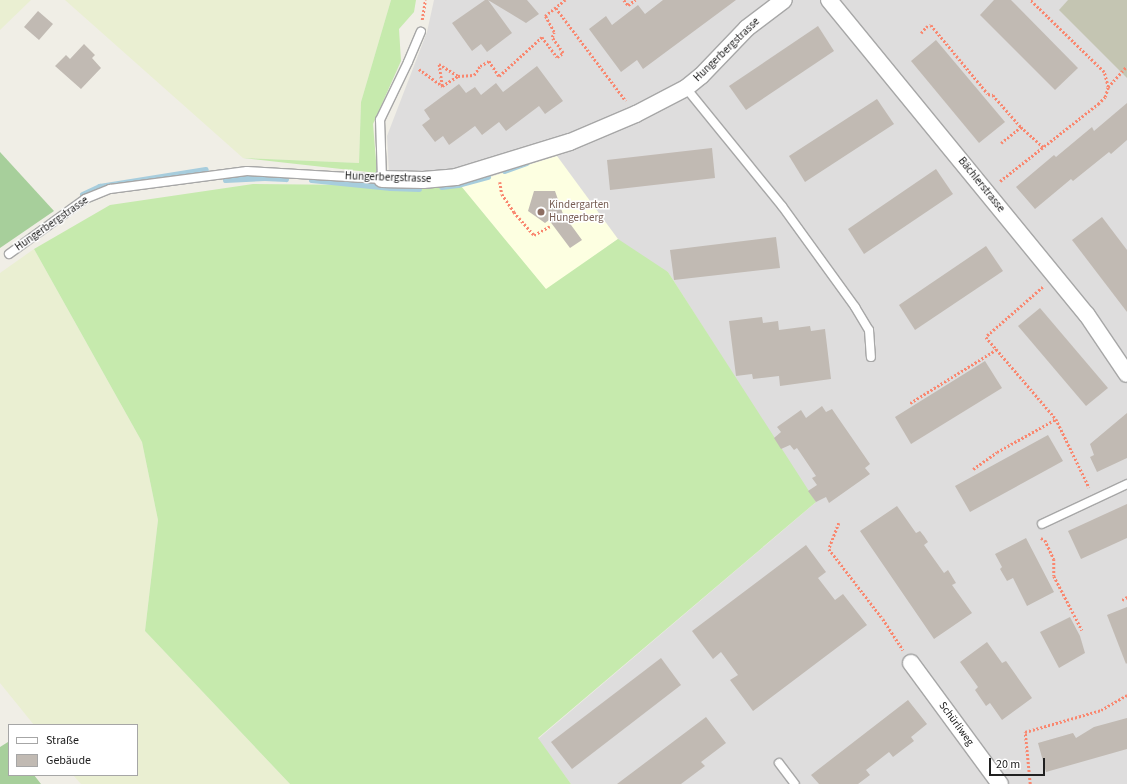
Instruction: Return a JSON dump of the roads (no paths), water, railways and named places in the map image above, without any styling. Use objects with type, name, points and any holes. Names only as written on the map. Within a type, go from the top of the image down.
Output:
[{"type":"street","name":"Hungerbergstrasse","points":[[382,179],[423,180],[456,177],[497,166],[570,142],[636,114],[686,88],[701,76],[746,28],[784,0]]},
{"type":"street","name":"Bächlerstrasse","points":[[829,0],[1083,309],[1127,374]]},
{"type":"street","name":"Schürliweg","points":[[911,664],[1000,784]]},
{"type":"lane","points":[[382,179],[380,120],[421,32]]},
{"type":"lane","points":[[686,88],[782,206],[855,307],[869,330],[871,357]]},
{"type":"lane","name":"Hungerbergstrasse","points":[[9,254],[85,199],[110,189],[247,170],[382,179]]},
{"type":"lane","points":[[1042,524],[1127,484]]},
{"type":"lane","points":[[779,763],[795,784]]},
{"type":"waterway","points":[[505,171],[527,163]]},
{"type":"waterway","points":[[83,195],[100,187],[206,170]]},
{"type":"waterway","points":[[442,187],[458,185],[488,177]]},
{"type":"waterway","points":[[226,180],[265,178],[286,179]]},
{"type":"waterway","points":[[312,180],[391,188],[419,189]]},
{"type":"place","name":"Kindergarten Hungerberg","points":[[541,212]]}]
